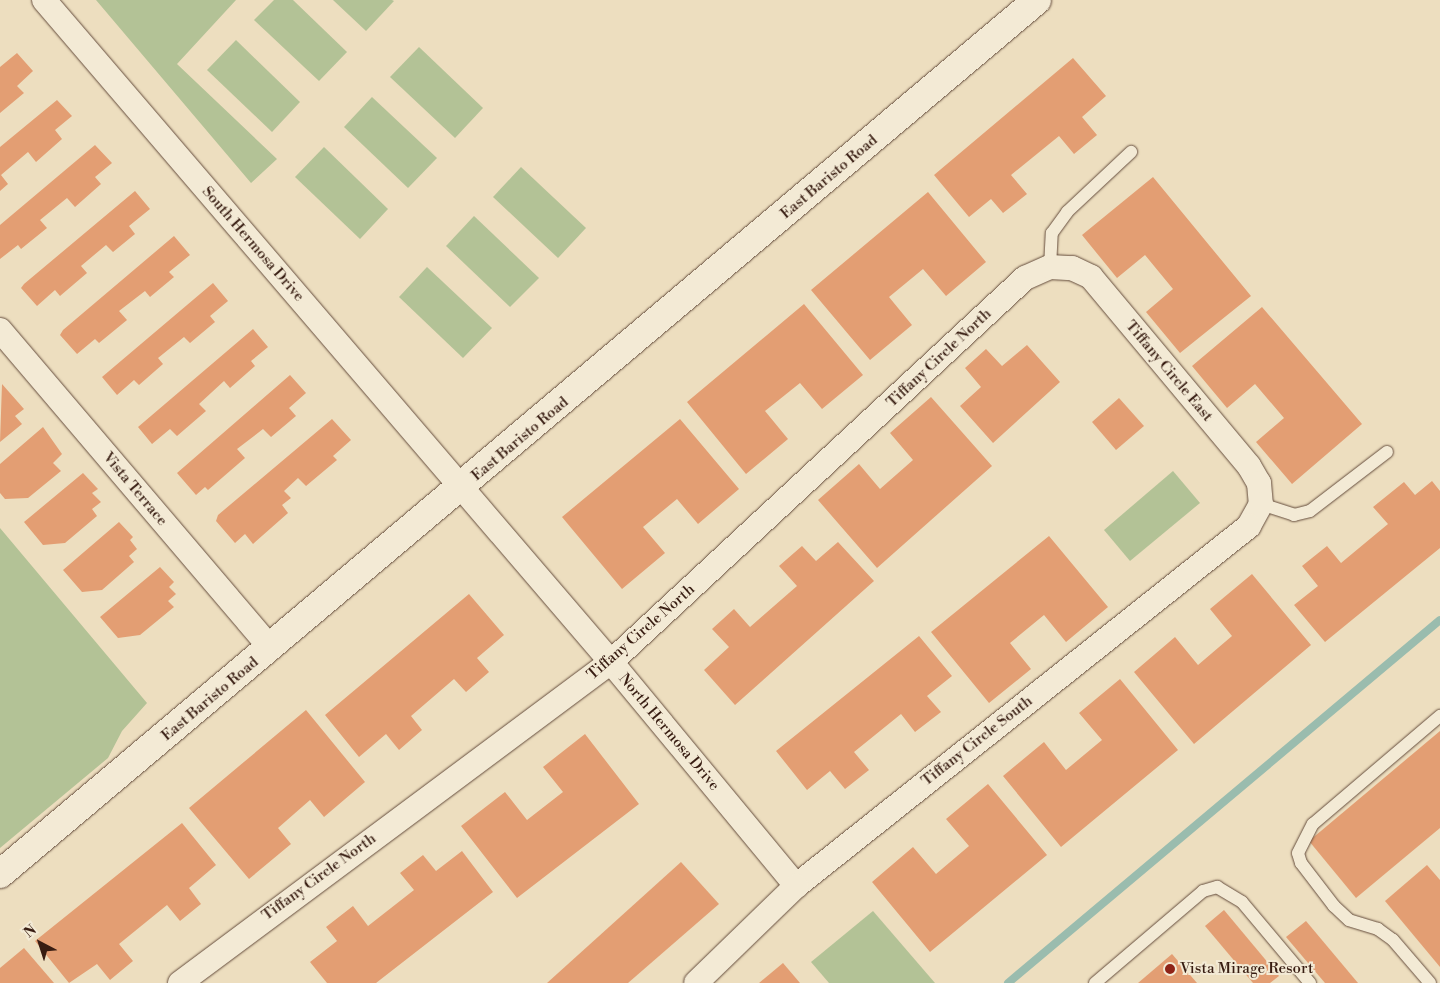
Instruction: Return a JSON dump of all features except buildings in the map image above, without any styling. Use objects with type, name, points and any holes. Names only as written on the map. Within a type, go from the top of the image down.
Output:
[{"type":"street","name":"South Hermosa Drive","points":[[44,0],[463,487]]},
{"type":"street","name":"East Baristo Road","points":[[0,874],[463,487],[1037,0]]},
{"type":"street","name":"Tiffany Circle East","points":[[1050,268],[1072,268],[1091,277],[1249,466],[1259,483],[1261,504]]},
{"type":"street","name":"Tiffany Circle North","points":[[180,983],[611,662],[1025,278],[1050,268]]},
{"type":"street","name":"Vista Terrace","points":[[0,330],[271,648]]},
{"type":"street","name":"North Hermosa Drive","points":[[463,487],[796,886]]},
{"type":"street","name":"Tiffany Circle South","points":[[696,983],[796,886],[1249,526],[1261,504]]},
{"type":"lane","points":[[1050,268],[1052,233],[1067,212],[1131,152]]},
{"type":"lane","points":[[1261,504],[1294,515],[1310,510],[1387,452]]},
{"type":"lane","points":[[1430,983],[1393,940],[1378,929],[1349,920],[1334,906],[1301,863],[1298,853],[1313,824],[1440,716]]},
{"type":"lane","points":[[1095,983],[1203,891],[1217,887],[1242,902],[1310,983]]},
{"type":"green space","points":[[96,0],[236,0],[177,64],[277,159],[251,183]]},
{"type":"green space","points":[[274,0],[293,0],[347,52],[319,81],[254,20]]},
{"type":"green space","points":[[333,0],[392,0],[394,1],[366,31]]},
{"type":"green space","points":[[236,40],[300,102],[272,132],[207,70]]},
{"type":"green space","points":[[419,47],[483,108],[455,138],[390,77]]},
{"type":"green space","points":[[372,97],[437,158],[408,188],[344,127]]},
{"type":"green space","points":[[324,147],[388,209],[360,239],[295,177]]},
{"type":"green space","points":[[521,167],[586,228],[558,258],[493,197]]},
{"type":"green space","points":[[474,216],[539,278],[510,307],[446,246]]},
{"type":"green space","points":[[427,267],[492,328],[463,358],[399,297]]},
{"type":"green space","points":[[1173,471],[1200,503],[1130,561],[1104,530]]},
{"type":"green space","points":[[0,528],[147,703],[122,731],[108,758],[0,848]]},
{"type":"green space","points":[[873,911],[935,983],[829,983],[811,962]]},
{"type":"waterway","points":[[1008,983],[1440,620]]},
{"type":"place","name":"Vista Mirage Resort","points":[[1170,969]]}]
